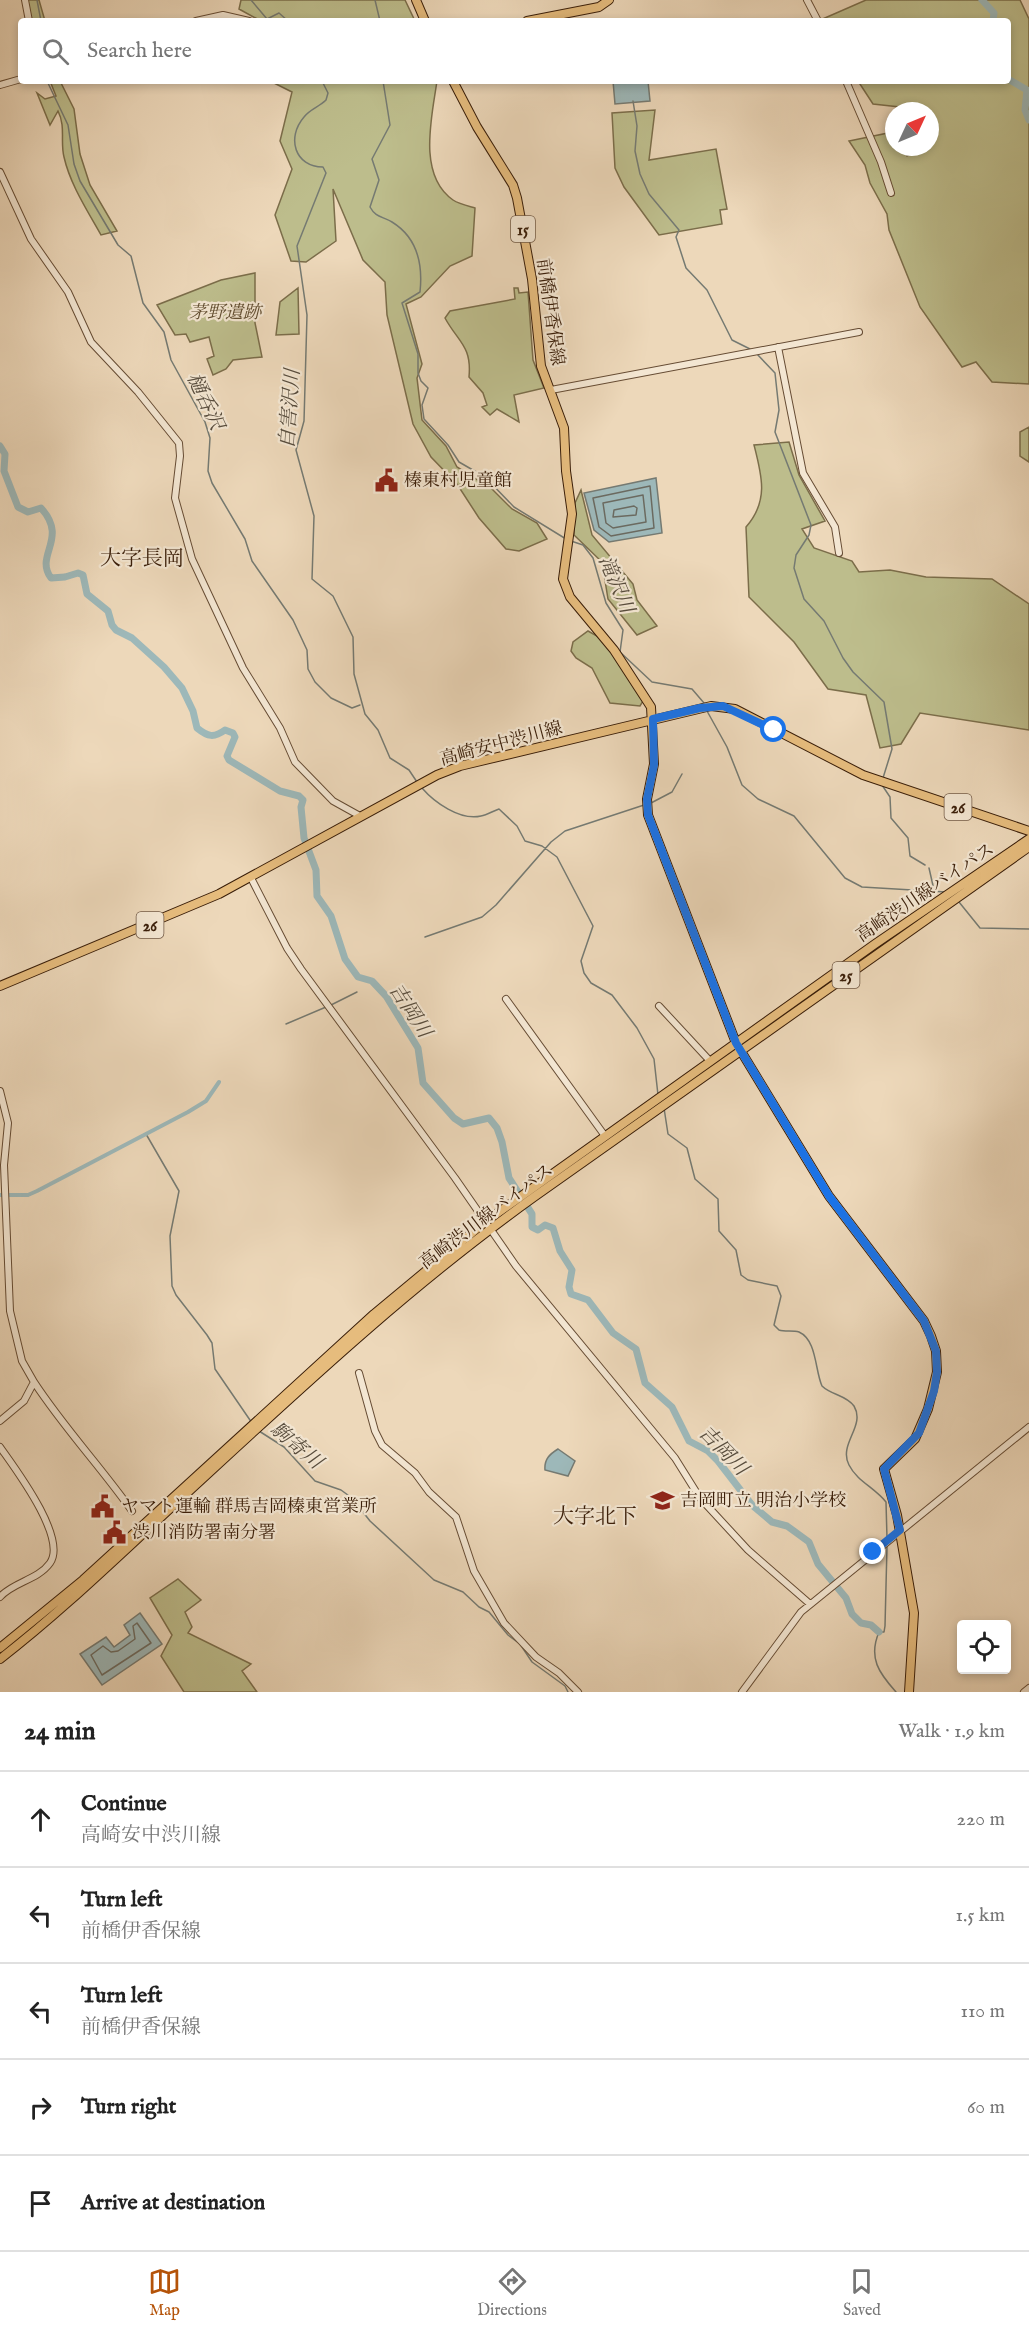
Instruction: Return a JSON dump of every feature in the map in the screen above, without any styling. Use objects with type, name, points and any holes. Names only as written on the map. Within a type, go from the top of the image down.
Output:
[{"type":"main road","points":[[416,0],[424,18]]},
{"type":"main road","points":[[542,18],[599,7],[609,0]]},
{"type":"main road","name":"前橋伊香保線","points":[[455,84],[515,192],[532,279],[541,366],[564,428],[566,471],[572,513],[563,576],[567,591],[643,691],[653,719],[654,765],[647,799],[648,815],[738,1047],[829,1196],[924,1321],[936,1351],[937,1372],[934,1391],[919,1433],[884,1469],[900,1530],[914,1613],[909,1692]]},
{"type":"main road","name":"高崎安中渋川線","points":[[0,986],[166,918],[252,878],[421,783],[460,766],[711,706],[735,710],[887,784],[1029,831]]},
{"type":"main road","name":"高崎渋川線バイパス","points":[[0,1648],[83,1580],[374,1314],[605,1136],[655,1106],[665,1104],[738,1047],[1029,839]]},
{"type":"main road","name":"高崎渋川線バイパス","points":[[960,890],[1029,847]]},
{"type":"main road","name":"高崎渋川線バイパス","points":[[531,1193],[655,1106],[665,1094],[710,1061],[738,1047]]},
{"type":"main road","name":"高崎渋川線バイパス","points":[[0,1659],[78,1592],[339,1354],[487,1226]]},
{"type":"street","points":[[25,0],[28,18]]},
{"type":"street","points":[[807,0],[816,18]]},
{"type":"street","points":[[210,18],[224,15],[236,18]]},
{"type":"street","points":[[0,85],[18,80]]},
{"type":"street","points":[[847,84],[881,162],[891,193]]},
{"type":"street","points":[[0,172],[31,239],[68,292],[91,342],[138,393],[179,443],[180,456],[175,498],[192,559],[243,668],[280,728],[295,762],[333,801],[360,816]]},
{"type":"street","points":[[551,390],[860,332]]},
{"type":"street","points":[[778,347],[803,473],[835,527],[839,553]]},
{"type":"street","points":[[252,878],[287,948],[301,969],[415,1123],[533,1289],[675,1458],[700,1498],[748,1550],[810,1604]]},
{"type":"street","points":[[506,999],[605,1136]]},
{"type":"street","points":[[659,1006],[710,1061]]},
{"type":"street","points":[[0,1091],[8,1123],[4,1165],[10,1311],[22,1361],[66,1430],[103,1470],[132,1511]]},
{"type":"street","points":[[360,1373],[375,1431],[382,1445],[415,1473],[429,1492],[456,1517],[474,1571],[504,1623],[536,1657],[559,1673],[578,1692]]},
{"type":"street","points":[[0,1421],[24,1401],[34,1382]]},
{"type":"street","points":[[742,1692],[794,1619],[810,1604],[1029,1427]]},
{"type":"street","points":[[0,1447],[35,1497],[48,1528],[53,1555],[52,1561],[45,1568],[0,1596]]},
{"type":"street","points":[[1024,1692],[1029,1688]]},
{"type":"green space","points":[[27,0],[39,0],[44,18],[31,18]]},
{"type":"green space","points":[[241,0],[405,0],[414,18],[256,18],[239,9]]},
{"type":"green space","points":[[866,0],[1020,0],[1029,19],[1029,384],[992,382],[976,362],[962,367],[920,307],[889,230],[887,214],[870,183],[865,165],[849,141],[885,134],[885,156],[939,156],[939,102],[873,104],[860,84],[1011,84],[1011,18],[825,18]]},
{"type":"green space","points":[[51,84],[62,84],[74,109],[80,154],[90,185],[117,231],[101,235],[75,187],[64,157],[58,111],[50,125],[37,93],[45,99],[56,96]]},
{"type":"green space","points":[[276,84],[437,84],[430,127],[431,161],[435,176],[442,189],[453,200],[475,208],[472,256],[450,266],[421,297],[406,304],[422,364],[417,378],[422,420],[446,446],[457,467],[492,489],[512,509],[537,523],[547,539],[519,551],[506,549],[479,518],[457,484],[431,457],[413,424],[387,315],[385,282],[363,260],[333,189],[336,241],[306,262],[291,261],[275,215],[292,169],[280,141],[292,92]]},
{"type":"green space","points":[[655,110],[649,160],[716,149],[727,209],[720,210],[722,224],[659,235],[624,187],[615,168],[612,113]]},
{"type":"green space","name":"茅野遺跡","points":[[255,273],[255,323],[262,357],[233,360],[226,369],[213,375],[207,359],[214,356],[209,337],[190,342],[186,334],[175,335],[157,305],[221,280]]},
{"type":"green space","points":[[298,288],[299,334],[276,335],[280,302]]},
{"type":"green space","points":[[514,288],[518,288],[519,293],[528,292],[533,360],[544,388],[514,395],[519,422],[497,409],[490,415],[482,407],[487,405],[483,393],[469,377],[466,351],[445,318],[450,311],[515,299]]},
{"type":"green space","points":[[1029,427],[1029,462],[1020,456],[1020,432]]},
{"type":"green space","points":[[789,442],[799,475],[825,521],[802,529],[814,548],[852,561],[859,572],[890,570],[926,577],[992,579],[1029,604],[1029,730],[920,713],[901,744],[880,748],[866,695],[828,689],[794,642],[749,597],[746,527],[758,508],[762,488],[754,445]]},
{"type":"green space","points":[[581,490],[592,535],[633,584],[637,600],[657,626],[637,635],[608,599],[602,562],[574,535],[575,503]]},
{"type":"green space","points":[[588,631],[606,641],[643,701],[640,706],[610,703],[592,668],[576,658],[571,651],[573,642]]},
{"type":"green space","points":[[178,1579],[201,1600],[185,1612],[192,1627],[188,1633],[251,1664],[242,1671],[257,1692],[184,1692],[161,1656],[172,1635],[150,1598]]},
{"type":"water","points":[[613,84],[648,84],[650,101],[615,104]]},
{"type":"water","points":[[656,478],[662,533],[609,542],[594,530],[584,493]]},
{"type":"water","points":[[558,1449],[575,1461],[568,1476],[545,1470],[548,1457]]},
{"type":"water","points":[[140,1613],[162,1644],[102,1685],[80,1654],[106,1637],[114,1647],[130,1635],[124,1625]]},
{"type":"waterway","name":"樋呑沢","points":[[37,0],[40,18]]},
{"type":"waterway","name":"自害沢川","points":[[251,0],[266,18]]},
{"type":"waterway","name":"滝沢川","points":[[375,0],[379,18]]},
{"type":"waterway","points":[[982,0],[994,13],[993,18]]},
{"type":"waterway","name":"自害沢川","points":[[269,18],[279,13],[285,18]]},
{"type":"waterway","points":[[1011,81],[1027,90],[1025,110],[1029,120]]},
{"type":"waterway","name":"樋呑沢","points":[[48,84],[68,125],[74,164],[80,181],[118,245],[131,256],[143,303],[164,332],[171,360],[205,422],[210,438],[208,471],[212,483],[245,539],[252,561],[293,620],[307,650],[308,669],[315,682],[331,698],[352,708],[360,705]]},
{"type":"waterway","name":"自害沢川","points":[[324,84],[328,93],[326,100],[304,117],[295,134],[296,150],[300,157],[313,166],[323,167],[326,173],[297,246],[307,315],[304,421],[296,450],[314,516],[312,579],[333,596],[353,637],[354,674],[365,714],[378,730],[390,758],[409,770],[417,782]]},
{"type":"waterway","name":"滝沢川","points":[[383,84],[390,125],[372,159],[379,180],[370,207],[377,215],[401,228],[417,252],[421,272],[420,292],[402,303],[418,354],[418,373],[421,381],[428,388],[422,405],[424,419],[448,445],[459,462],[485,477],[514,507],[566,539]]},
{"type":"waterway","points":[[633,101],[637,126],[635,151],[640,174],[649,194],[679,230],[676,237],[686,268],[707,290],[732,340],[750,349]]},
{"type":"waterway","points":[[756,353],[775,373],[779,410],[775,432],[811,525],[809,535],[796,555],[794,568],[804,599],[824,621],[843,658],[853,672],[884,702],[892,749],[883,778]]},
{"type":"waterway","name":"吉岡川","points":[[0,446],[5,454],[4,471],[18,507],[28,512],[41,508],[49,519],[52,538],[46,562],[51,578],[78,573],[83,575],[87,594],[108,611],[116,630],[132,638],[164,667],[182,688],[193,711],[197,728],[211,735],[225,730],[233,733],[235,737],[227,756],[229,760],[280,791],[299,796],[303,800],[301,807],[304,838],[316,870],[317,896],[331,916],[345,959],[358,977],[372,981],[386,996],[418,1048],[423,1083],[454,1118],[463,1124],[489,1118],[497,1128],[509,1178],[532,1214],[532,1227],[538,1230],[545,1225],[553,1228],[560,1251],[572,1270],[569,1287],[571,1294],[588,1300],[613,1333],[636,1349],[645,1383],[672,1407],[689,1441],[708,1451],[752,1505],[772,1522],[787,1526],[809,1542],[818,1564],[846,1598],[852,1614],[861,1623],[871,1625],[879,1632]]},
{"type":"waterway","name":"滝沢川","points":[[571,541],[583,545],[593,558],[606,603],[623,630],[620,652],[652,682],[692,689],[704,703]]},
{"type":"waterway","name":"滝沢川","points":[[707,711],[727,747],[742,785],[758,799],[794,816],[845,878],[862,887],[946,892]]},
{"type":"waterway","points":[[651,803],[672,792],[682,774]]},
{"type":"waterway","points":[[882,785],[890,797],[891,818],[908,838],[910,856],[925,865]]},
{"type":"waterway","name":"自害沢川","points":[[422,788],[440,804],[465,816],[486,815],[499,809],[517,826],[525,841],[542,846],[557,857],[593,926],[581,961],[584,973],[591,983],[612,995],[637,1028],[654,1059],[658,1095]]},
{"type":"waterway","points":[[425,937],[482,917],[496,905],[551,842],[565,831],[644,805]]},
{"type":"waterway","points":[[929,868],[934,890]]},
{"type":"waterway","name":"滝沢川","points":[[959,902],[980,928],[1029,929]]},
{"type":"waterway","points":[[331,1005],[357,992]]},
{"type":"waterway","points":[[286,1024],[326,1007]]},
{"type":"waterway","points":[[0,1195],[28,1195],[37,1191],[188,1112],[206,1101],[219,1082]]},
{"type":"waterway","name":"自害沢川","points":[[664,1108],[668,1134],[687,1148],[695,1179],[718,1199],[719,1231],[736,1250],[741,1275],[748,1280],[777,1286],[781,1296],[774,1325],[779,1330],[797,1331],[805,1336],[812,1349],[822,1386],[851,1402],[854,1406],[857,1421],[849,1442],[847,1457],[852,1471],[886,1502],[887,1538]]},
{"type":"waterway","name":"駒寄川","points":[[146,1134],[179,1191],[170,1236],[172,1286],[176,1295],[212,1343],[215,1369],[252,1423]]},
{"type":"waterway","name":"駒寄川","points":[[259,1431],[284,1447],[315,1481],[341,1490],[352,1498],[370,1521],[434,1580],[463,1592],[479,1607],[489,1612],[508,1635],[520,1644],[532,1662],[565,1686],[568,1692]]},
{"type":"waterway","name":"自害沢川","points":[[887,1546],[885,1626],[884,1632],[879,1632],[876,1641],[875,1657],[880,1672],[896,1692]]},
{"type":"place","name":"榛東村児童館","points":[[386,480]]},
{"type":"place","name":"吉岡町立 明治小学校","points":[[662,1500]]},
{"type":"place","name":"ヤマト運輸 群馬吉岡榛東営業所","points":[[103,1506]]},
{"type":"place","name":"渋川消防署南分署","points":[[114,1532]]},
{"type":"district","name":"大字長岡","points":[[142,558]]},
{"type":"district","name":"大字北下","points":[[595,1516]]},
{"type":"route","points":[[774,730],[735,710],[717,705],[653,719],[654,765],[647,808],[736,1043],[829,1196],[924,1321],[936,1351],[937,1372],[934,1391],[919,1433],[912,1444],[889,1462],[884,1469],[900,1530],[873,1552]]}]
